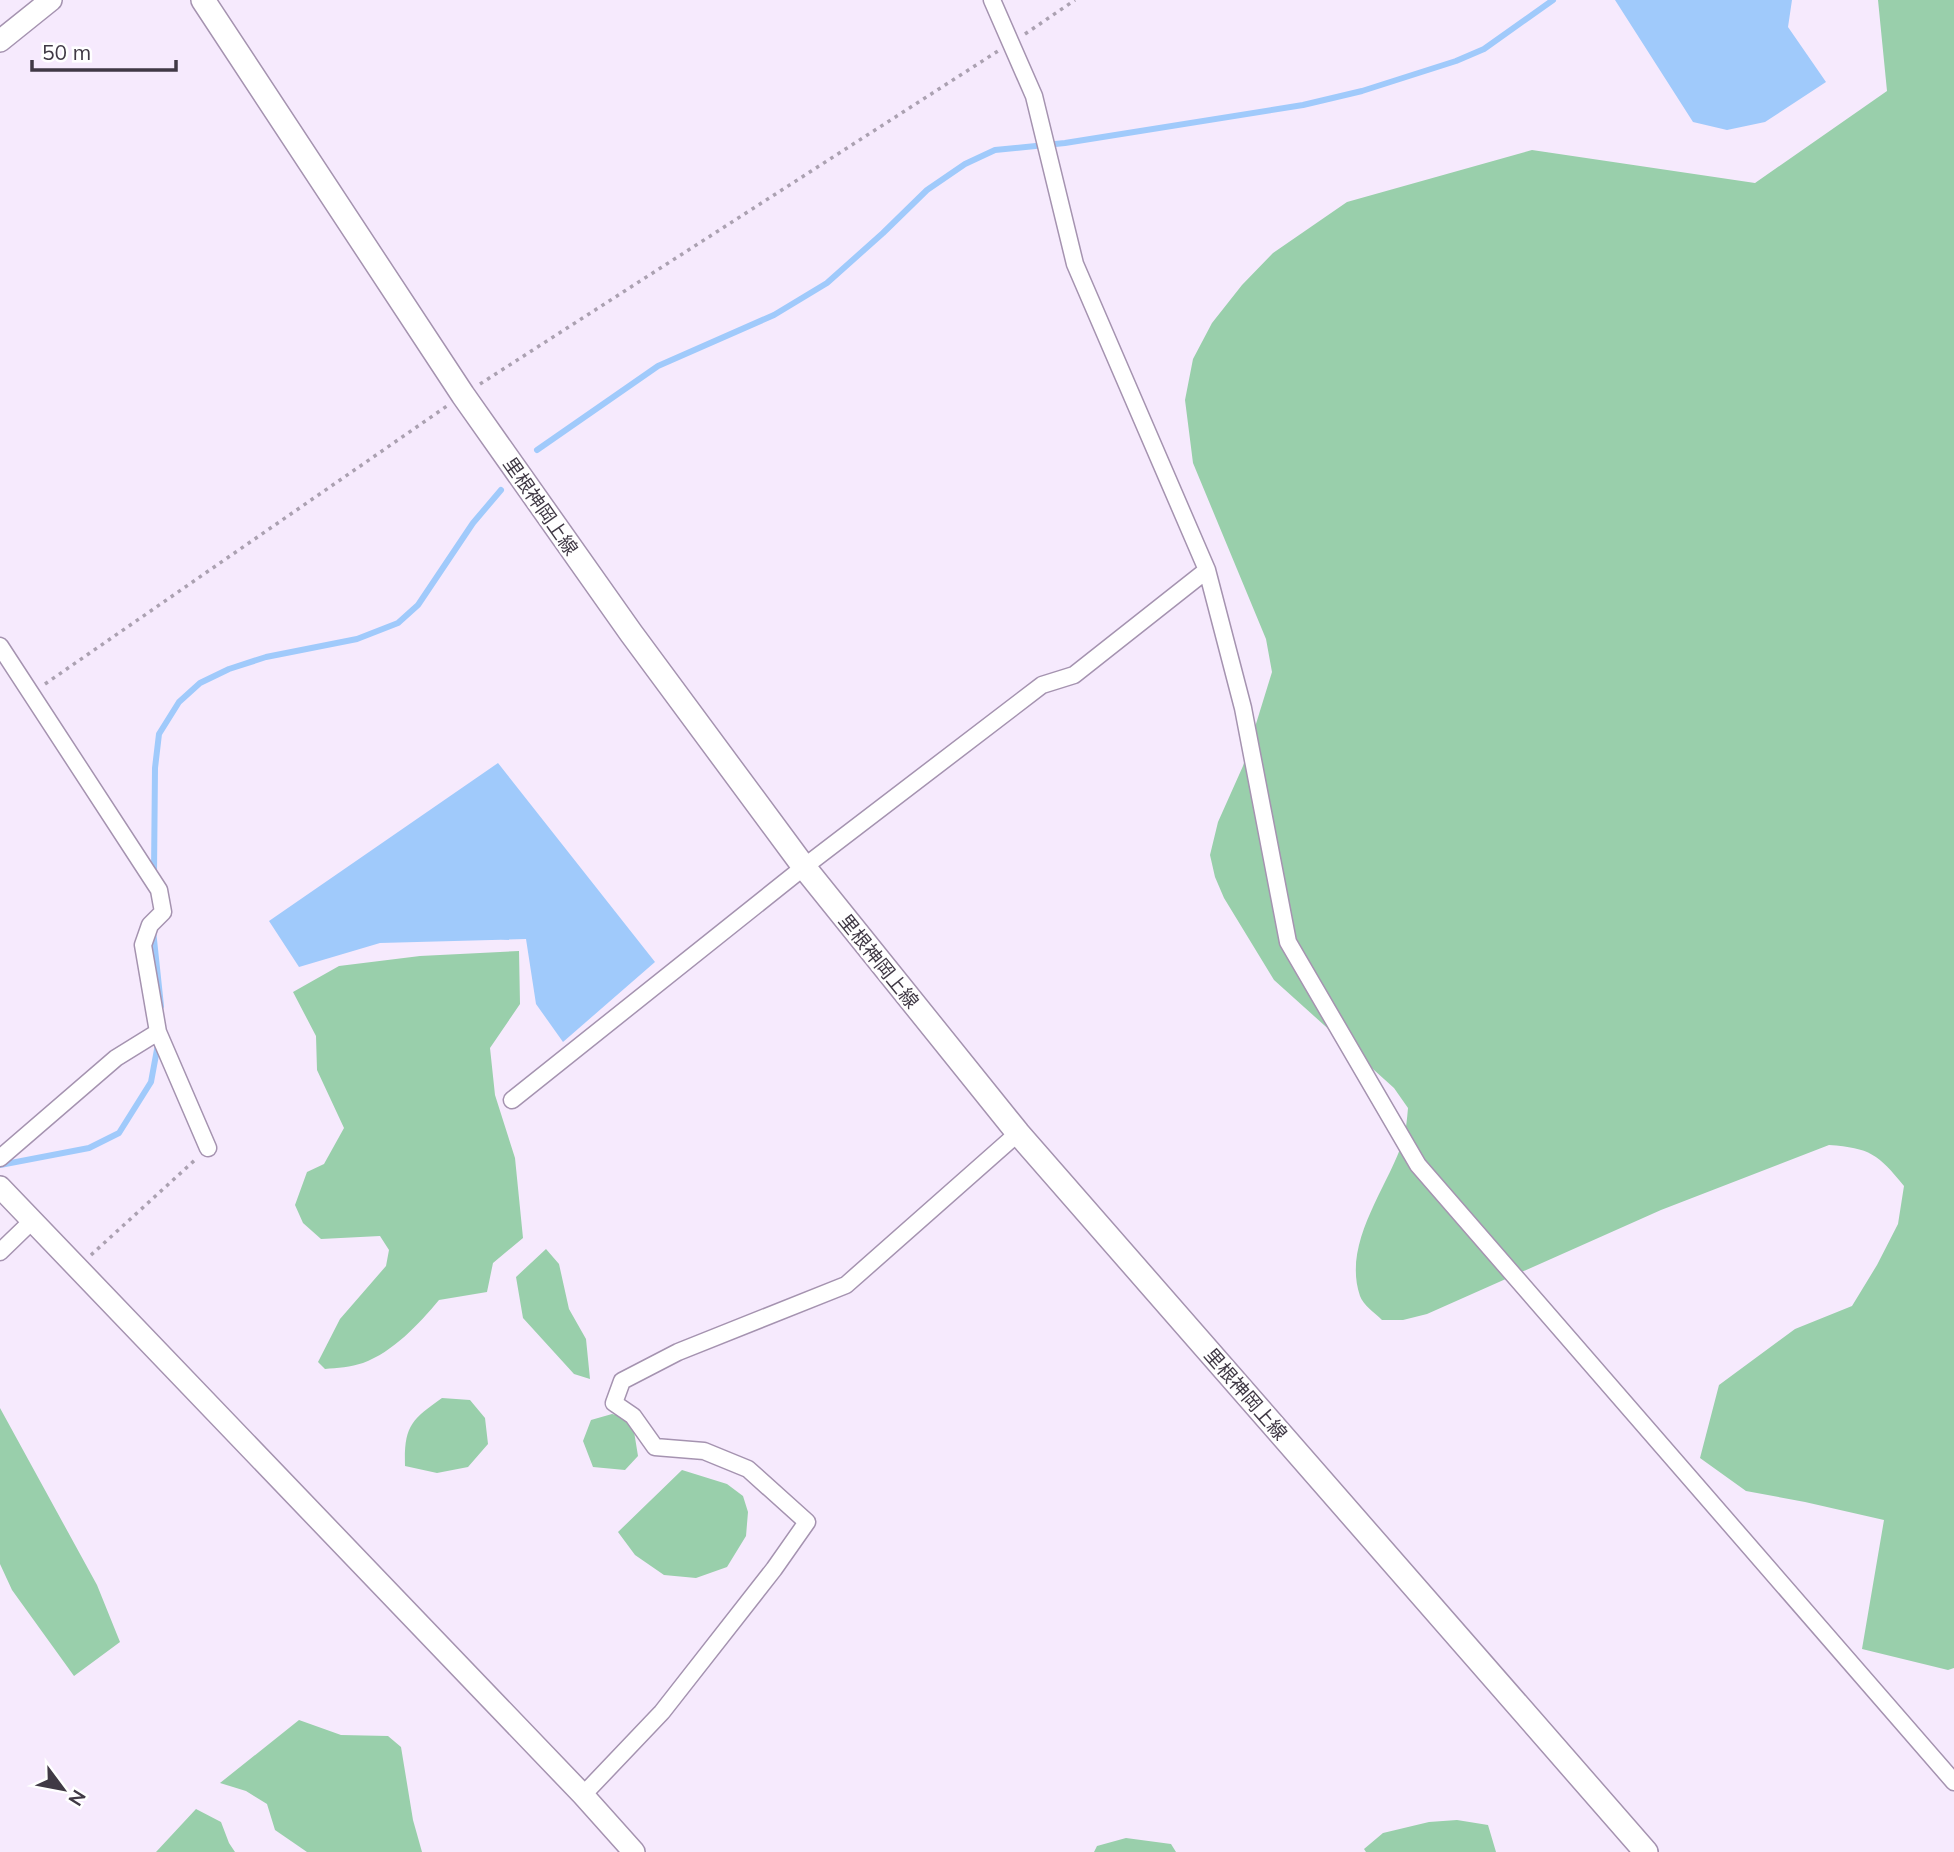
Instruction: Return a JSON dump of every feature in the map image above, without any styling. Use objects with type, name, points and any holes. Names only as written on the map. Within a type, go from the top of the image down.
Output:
[{"type":"main road","name":"里根神岡上線","points":[[203,0],[463,395],[631,633],[804,867],[1017,1133],[1646,1852]]},
{"type":"street","points":[[0,41],[51,0]]},
{"type":"street","points":[[992,0],[1034,96],[1075,264],[1207,570],[1243,708],[1288,942],[1418,1165],[1954,1782]]},
{"type":"street","points":[[512,1100],[804,867],[1042,685],[1073,675],[1207,570]]},
{"type":"street","points":[[0,646],[159,891],[163,912],[150,925],[143,945],[158,1032],[208,1148]]},
{"type":"street","points":[[0,1158],[116,1058],[158,1032]]},
{"type":"street","points":[[583,1795],[662,1712],[774,1569],[807,1522],[748,1469],[704,1451],[655,1447],[633,1416],[614,1404],[622,1381],[678,1352],[846,1285],[1017,1133]]},
{"type":"street","points":[[0,1187],[635,1852]]},
{"type":"street","points":[[0,1252],[32,1221]]},
{"type":"path","points":[[32,693],[463,395],[1075,0]]},
{"type":"path","points":[[78,1266],[208,1148]]},
{"type":"green space","points":[[1878,0],[1954,0],[1954,1668],[1948,1670],[1862,1649],[1884,1520],[1746,1491],[1700,1458],[1719,1385],[1795,1329],[1852,1306],[1877,1265],[1898,1224],[1904,1186],[1880,1160],[1854,1148],[1829,1145],[1661,1210],[1427,1314],[1403,1320],[1382,1320],[1366,1306],[1360,1296],[1356,1276],[1361,1236],[1403,1141],[1408,1108],[1394,1088],[1274,980],[1224,898],[1215,877],[1210,855],[1218,822],[1243,766],[1272,672],[1266,639],[1193,463],[1185,400],[1193,359],[1212,323],[1242,285],[1273,253],[1347,202],[1532,150],[1755,183],[1887,91]]},
{"type":"green space","points":[[519,951],[520,1004],[490,1048],[495,1095],[515,1158],[523,1238],[493,1263],[487,1292],[439,1300],[414,1328],[385,1352],[358,1364],[325,1369],[318,1362],[340,1319],[386,1266],[389,1250],[380,1236],[321,1239],[303,1223],[295,1205],[307,1172],[324,1164],[344,1128],[317,1070],[316,1036],[293,992],[339,966],[420,956]]},
{"type":"green space","points":[[546,1249],[559,1264],[569,1309],[586,1339],[590,1379],[574,1374],[523,1318],[516,1277]]},
{"type":"green space","points":[[442,1398],[470,1400],[485,1418],[488,1444],[468,1467],[437,1473],[405,1466],[406,1442],[412,1425],[423,1412]]},
{"type":"green space","points":[[0,1408],[97,1585],[120,1642],[74,1676],[12,1590],[0,1564]]},
{"type":"green space","points":[[612,1414],[632,1419],[638,1456],[625,1470],[593,1467],[583,1441],[591,1420]]},
{"type":"green space","points":[[682,1470],[727,1484],[743,1496],[748,1512],[746,1536],[727,1567],[696,1578],[664,1575],[635,1555],[618,1532]]},
{"type":"green space","points":[[299,1720],[341,1735],[388,1736],[401,1747],[413,1820],[422,1852],[307,1852],[275,1830],[267,1804],[246,1791],[220,1783]]},
{"type":"green space","points":[[196,1809],[221,1822],[235,1852],[156,1852]]},
{"type":"green space","points":[[1457,1820],[1488,1825],[1496,1852],[1366,1852],[1364,1849],[1383,1833],[1429,1822]]},
{"type":"green space","points":[[1126,1838],[1171,1844],[1176,1852],[1094,1852],[1097,1846]]},
{"type":"water","points":[[1615,0],[1792,0],[1788,27],[1826,82],[1765,122],[1727,130],[1693,122]]},
{"type":"water","points":[[498,763],[655,962],[563,1042],[536,1004],[526,939],[380,943],[299,967],[269,921]]},
{"type":"waterway","points":[[537,450],[658,366],[774,315],[827,283],[927,190],[965,164],[995,150],[1065,143],[1303,105],[1362,91],[1456,61],[1484,49],[1553,0]]},
{"type":"waterway","points":[[154,873],[155,768],[159,734],[179,702],[200,683],[229,669],[266,657],[357,639],[398,623],[418,605],[473,523],[501,490]]},
{"type":"waterway","points":[[153,930],[161,1006]]},
{"type":"waterway","points":[[0,1165],[89,1148],[119,1133],[151,1082],[158,1044]]}]
